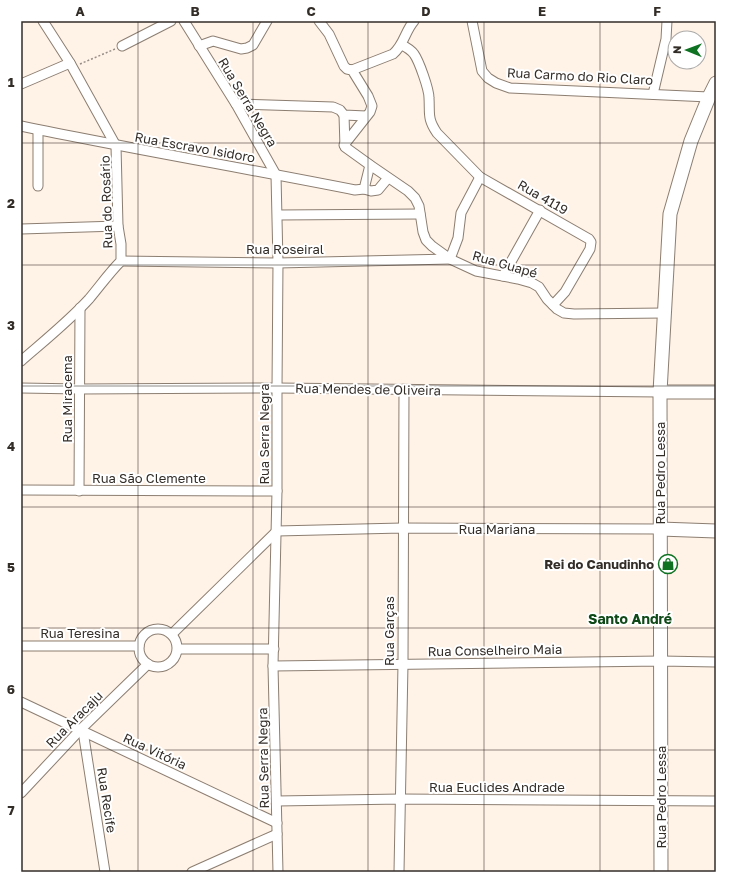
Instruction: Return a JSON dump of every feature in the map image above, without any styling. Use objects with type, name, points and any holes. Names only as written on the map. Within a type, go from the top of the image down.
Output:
[{"type":"street","name":"Rua do Rosário","points":[[21,361],[90,298],[110,271],[121,261],[121,244],[118,226],[116,146],[71,65],[44,21]]},
{"type":"street","points":[[122,46],[171,21]]},
{"type":"street","name":"Rua Serra Negra","points":[[184,21],[236,104],[276,174],[278,215],[278,491],[274,666],[278,872]]},
{"type":"street","points":[[199,46],[213,41],[241,49],[248,48],[253,45],[267,21]]},
{"type":"street","points":[[319,21],[329,34],[344,66],[347,69],[352,70],[393,54],[402,45],[408,29],[414,21]]},
{"type":"street","name":"Rua Carmo do Rio Claro","points":[[471,21],[482,71],[488,78],[502,86],[510,88],[709,96]]},
{"type":"street","points":[[653,94],[666,39],[666,21]]},
{"type":"street","name":"Rua 4119","points":[[402,45],[415,54],[423,74],[429,96],[429,116],[437,133],[480,177],[540,210],[589,239],[591,242],[590,249],[565,292],[553,305]]},
{"type":"street","points":[[21,84],[71,65]]},
{"type":"street","points":[[344,145],[370,112],[372,106],[368,96],[352,70]]},
{"type":"street","name":"Rua Pedro Lessa","points":[[661,872],[660,392],[670,214],[691,141],[709,96],[716,83]]},
{"type":"street","points":[[236,104],[332,108],[340,110],[344,115],[344,145]]},
{"type":"street","points":[[344,115],[366,116]]},
{"type":"street","name":"Rua Escravo Isidoro","points":[[21,126],[116,146],[276,174],[355,190],[378,190],[388,178]]},
{"type":"street","points":[[38,130],[38,186]]},
{"type":"street","name":"Rua Guapé","points":[[344,145],[347,149],[408,191],[415,198],[419,206],[423,232],[426,240],[450,259],[476,271],[518,279],[536,285],[553,305],[564,313],[664,313]]},
{"type":"street","points":[[364,189],[370,165]]},
{"type":"street","points":[[450,259],[458,238],[461,213],[480,177]]},
{"type":"street","points":[[504,276],[540,210]]},
{"type":"street","points":[[278,215],[420,214]]},
{"type":"street","points":[[21,229],[118,226]]},
{"type":"street","name":"Rua Roseiral","points":[[121,261],[278,263],[450,259]]},
{"type":"street","name":"Rua Miracema","points":[[79,491],[80,308]]},
{"type":"street","name":"Rua Mendes de Oliveira","points":[[21,388],[277,388],[716,392]]},
{"type":"street","name":"Rua Garças","points":[[399,872],[403,664],[402,528],[404,389]]},
{"type":"street","name":"Rua São Clemente","points":[[21,490],[278,491]]},
{"type":"street","name":"Rua Mariana","points":[[277,531],[402,528],[660,529],[716,531]]},
{"type":"street","points":[[172,634],[277,531]]},
{"type":"street","points":[[155,629],[161,629],[172,634],[178,649],[170,664],[159,668],[148,664],[141,656],[139,646],[144,635],[155,629]]},
{"type":"street","name":"Rua Teresina","points":[[21,646],[139,646]]},
{"type":"street","points":[[178,649],[274,649]]},
{"type":"street","name":"Rua Conselheiro Maia","points":[[274,666],[660,661],[716,662]]},
{"type":"street","name":"Rua Aracaju","points":[[21,793],[148,664]]},
{"type":"street","name":"Rua Vitória","points":[[21,702],[277,824]]},
{"type":"street","name":"Rua Recife","points":[[82,730],[105,872]]},
{"type":"street","name":"Rua Euclides Andrade","points":[[277,801],[401,799],[660,802],[716,801]]},
{"type":"street","points":[[192,872],[277,834]]},
{"type":"path","points":[[71,65],[122,46]]},
{"type":"place","name":"Rei do Canudinho","points":[[668,564]]},
{"type":"district","name":"Santo André","points":[[630,619]]}]
